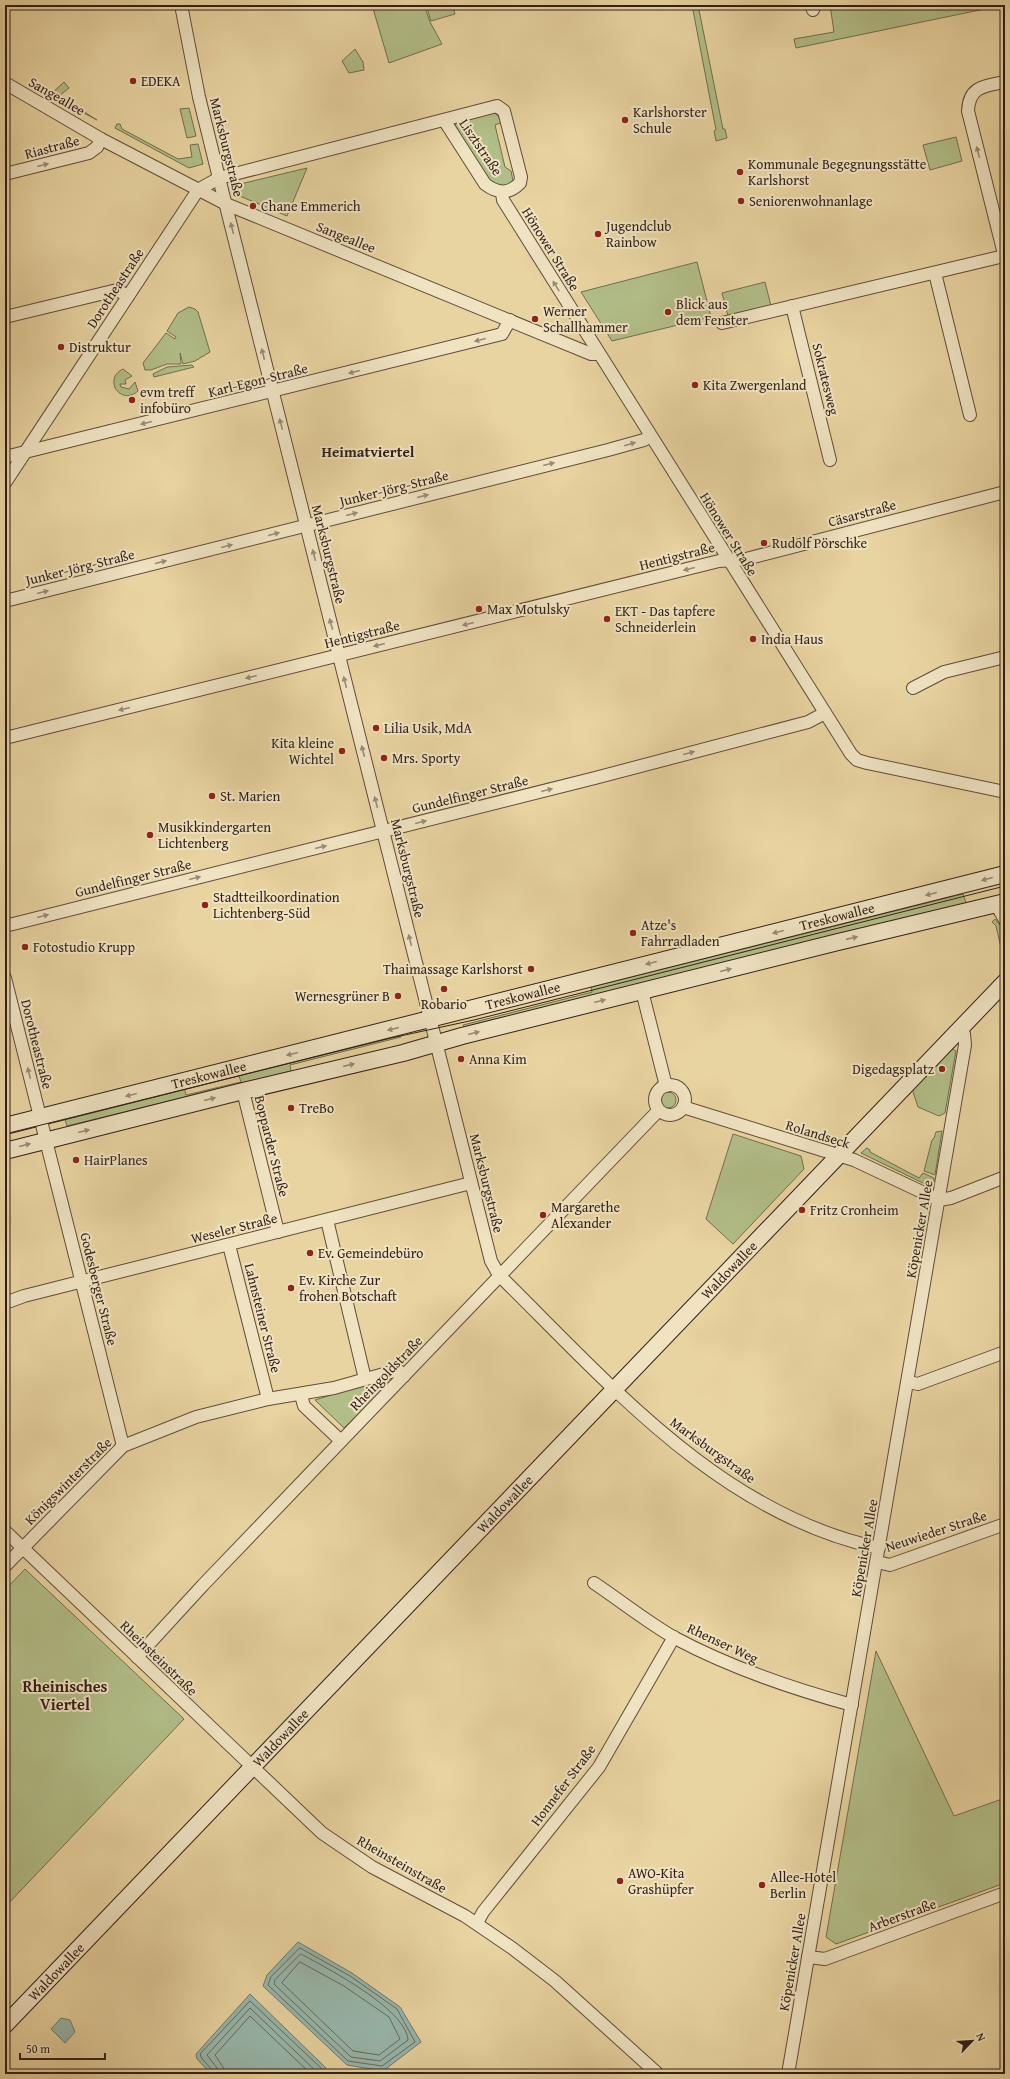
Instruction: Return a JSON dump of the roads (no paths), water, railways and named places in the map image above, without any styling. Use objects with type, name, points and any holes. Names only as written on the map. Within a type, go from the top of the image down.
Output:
[{"type":"main road","name":"Treskowallee","points":[[5,1126],[1005,874]]},
{"type":"main road","name":"Treskowallee","points":[[5,1151],[243,1090],[1000,903]]},
{"type":"main road","name":"Waldowallee","points":[[5,2025],[1005,982]]},
{"type":"street","name":"Marksburgstraße","points":[[181,5],[199,97],[491,1261],[499,1275],[615,1389],[677,1446],[736,1488],[800,1522],[879,1548]]},
{"type":"street","points":[[722,323],[1005,257],[968,111],[969,100],[979,88],[1005,82]]},
{"type":"street","name":"Sangeallee","points":[[5,83],[101,139],[226,204],[590,354],[599,354]]},
{"type":"street","name":"Lisztstraße","points":[[219,178],[497,106],[504,111],[521,178],[520,182],[516,186],[502,193],[492,190],[485,184],[444,120]]},
{"type":"street","name":"Riastraße","points":[[5,174],[88,153],[97,146],[101,139]]},
{"type":"street","name":"Dorotheastraße","points":[[5,483],[198,190],[219,178]]},
{"type":"street","name":"Hönower Straße","points":[[502,193],[503,200],[727,559],[851,754],[857,760],[1005,792]]},
{"type":"street","points":[[935,273],[970,415]]},
{"type":"street","points":[[5,317],[117,290],[128,296]]},
{"type":"street","name":"Sokratesweg","points":[[792,306],[830,460]]},
{"type":"street","name":"Karl-Egon-Straße","points":[[5,457],[273,392],[502,334],[510,320]]},
{"type":"street","name":"Junker-Jörg-Straße","points":[[5,601],[608,450],[644,440],[650,436]]},
{"type":"street","name":"Cäsarstraße","points":[[727,559],[746,559],[1005,492]]},
{"type":"street","name":"Hentigstraße","points":[[5,738],[727,559]]},
{"type":"street","points":[[913,688],[944,672],[1005,657]]},
{"type":"street","name":"Gundelfinger Straße","points":[[5,926],[595,778],[808,722],[824,713]]},
{"type":"street","points":[[1000,903],[1005,920]]},
{"type":"street","name":"Dorotheastraße","points":[[5,978],[40,1118]]},
{"type":"street","points":[[642,991],[666,1086]]},
{"type":"street","name":"Köpenicker Allee","points":[[788,2074],[966,1041],[964,1034],[959,1029]]},
{"type":"street","points":[[672,1085],[681,1090],[685,1098],[683,1107],[681,1111],[672,1116],[667,1116],[658,1111],[655,1097],[659,1089],[672,1085]]},
{"type":"street","name":"Bopparder Straße","points":[[243,1090],[278,1232]]},
{"type":"street","name":"Rolandseck","points":[[683,1107],[854,1160],[939,1200]]},
{"type":"street","name":"Rheingoldstraße","points":[[137,1657],[499,1275],[658,1111]]},
{"type":"street","points":[[40,1118],[46,1140]]},
{"type":"street","name":"Godesberger Straße","points":[[46,1140],[123,1446]]},
{"type":"street","points":[[939,1200],[951,1198],[1005,1178]]},
{"type":"street","name":"Weseler Straße","points":[[5,1303],[24,1296],[471,1183]]},
{"type":"street","points":[[327,1220],[365,1379]]},
{"type":"street","name":"Lahnsteiner Straße","points":[[229,1244],[268,1399]]},
{"type":"street","points":[[908,1382],[918,1384],[1005,1352]]},
{"type":"street","name":"Königswinterstraße","points":[[5,1566],[123,1446],[196,1417],[268,1399],[301,1395],[398,1370],[404,1376]]},
{"type":"street","points":[[301,1395],[304,1406],[341,1441]]},
{"type":"street","name":"Neuwieder Straße","points":[[877,1562],[890,1565],[1005,1524]]},
{"type":"street","name":"Rheinsteinstraße","points":[[5,1531],[252,1768],[322,1833],[372,1867],[477,1923],[555,1981],[658,2074]]},
{"type":"street","name":"Rhenser Weg","points":[[594,1583],[674,1637],[716,1658],[795,1690],[852,1705]]},
{"type":"street","name":"Honnefer Straße","points":[[477,1923],[484,1912],[599,1767],[674,1637]]},
{"type":"street","name":"Arberstraße","points":[[808,1957],[825,1959],[1005,1893]]},
{"type":"water","points":[[298,1942],[352,1973],[400,2007],[421,2042],[383,2071],[347,2065],[263,1986],[267,1975]]},
{"type":"water","points":[[250,1994],[325,2067],[329,2074],[211,2074],[197,2059],[196,2054]]},
{"type":"water","points":[[61,2018],[70,2020],[75,2032],[65,2043],[51,2029]]},
{"type":"tram line","points":[[5,1134],[391,1038],[474,1020],[1005,886]]},
{"type":"place","name":"EDEKA","points":[[133,81]]},
{"type":"place","name":"Karlshorster Schule","points":[[625,120]]},
{"type":"place","name":"Kommunale Begegnungsstätte Karlshorst","points":[[740,172]]},
{"type":"place","name":"Seniorenwohnanlage","points":[[741,201]]},
{"type":"place","name":"Chane Emmerich","points":[[253,206]]},
{"type":"place","name":"Jugendclub Rainbow","points":[[598,234]]},
{"type":"place","name":"Blick aus dem Fenster","points":[[668,312]]},
{"type":"place","name":"Werner Schallhammer","points":[[535,319]]},
{"type":"place","name":"Distruktur","points":[[61,347]]},
{"type":"place","name":"Kita Zwergenland","points":[[695,385]]},
{"type":"place","name":"evm treff infobüro","points":[[132,400]]},
{"type":"place","name":"Rudolf Pörschke","points":[[764,543]]},
{"type":"place","name":"Max Motulsky","points":[[479,609]]},
{"type":"place","name":"EKT - Das tapfere Schneiderlein","points":[[607,619]]},
{"type":"place","name":"India Haus","points":[[753,639]]},
{"type":"place","name":"Lilia Usik, MdA","points":[[376,728]]},
{"type":"place","name":"Kita kleine Wichtel","points":[[342,751]]},
{"type":"place","name":"Mrs. Sporty","points":[[384,758]]},
{"type":"place","name":"St. Marien","points":[[212,796]]},
{"type":"place","name":"Musikkindergarten Lichtenberg","points":[[150,835]]},
{"type":"place","name":"Stadtteilkoordination Lichtenberg-Süd","points":[[205,905]]},
{"type":"place","name":"Atze's Fahrradladen","points":[[633,933]]},
{"type":"place","name":"Fotostudio Krupp","points":[[25,947]]},
{"type":"place","name":"Thaimassage Karlshorst","points":[[531,969]]},
{"type":"place","name":"Robario","points":[[444,989]]},
{"type":"place","name":"Wernesgrüner B","points":[[398,996]]},
{"type":"place","name":"Anna Kim","points":[[461,1059]]},
{"type":"place","name":"Digedagsplatz","points":[[942,1069]]},
{"type":"place","name":"TreBo","points":[[291,1108]]},
{"type":"place","name":"HairPlanes","points":[[76,1160]]},
{"type":"place","name":"Fritz Cronheim","points":[[802,1210]]},
{"type":"place","name":"Margarethe Alexander","points":[[543,1215]]},
{"type":"place","name":"Ev. Gemeindebüro","points":[[310,1253]]},
{"type":"place","name":"Ev. Kirche Zur frohen Botschaft","points":[[291,1288]]},
{"type":"place","name":"AWO-Kita Grashüpfer","points":[[620,1881]]},
{"type":"place","name":"Allee-Hotel Berlin","points":[[762,1885]]},
{"type":"district","name":"Heimatviertel","points":[[368,451]]},
{"type":"district","name":"Rheinisches Viertel","points":[[65,1695]]}]
